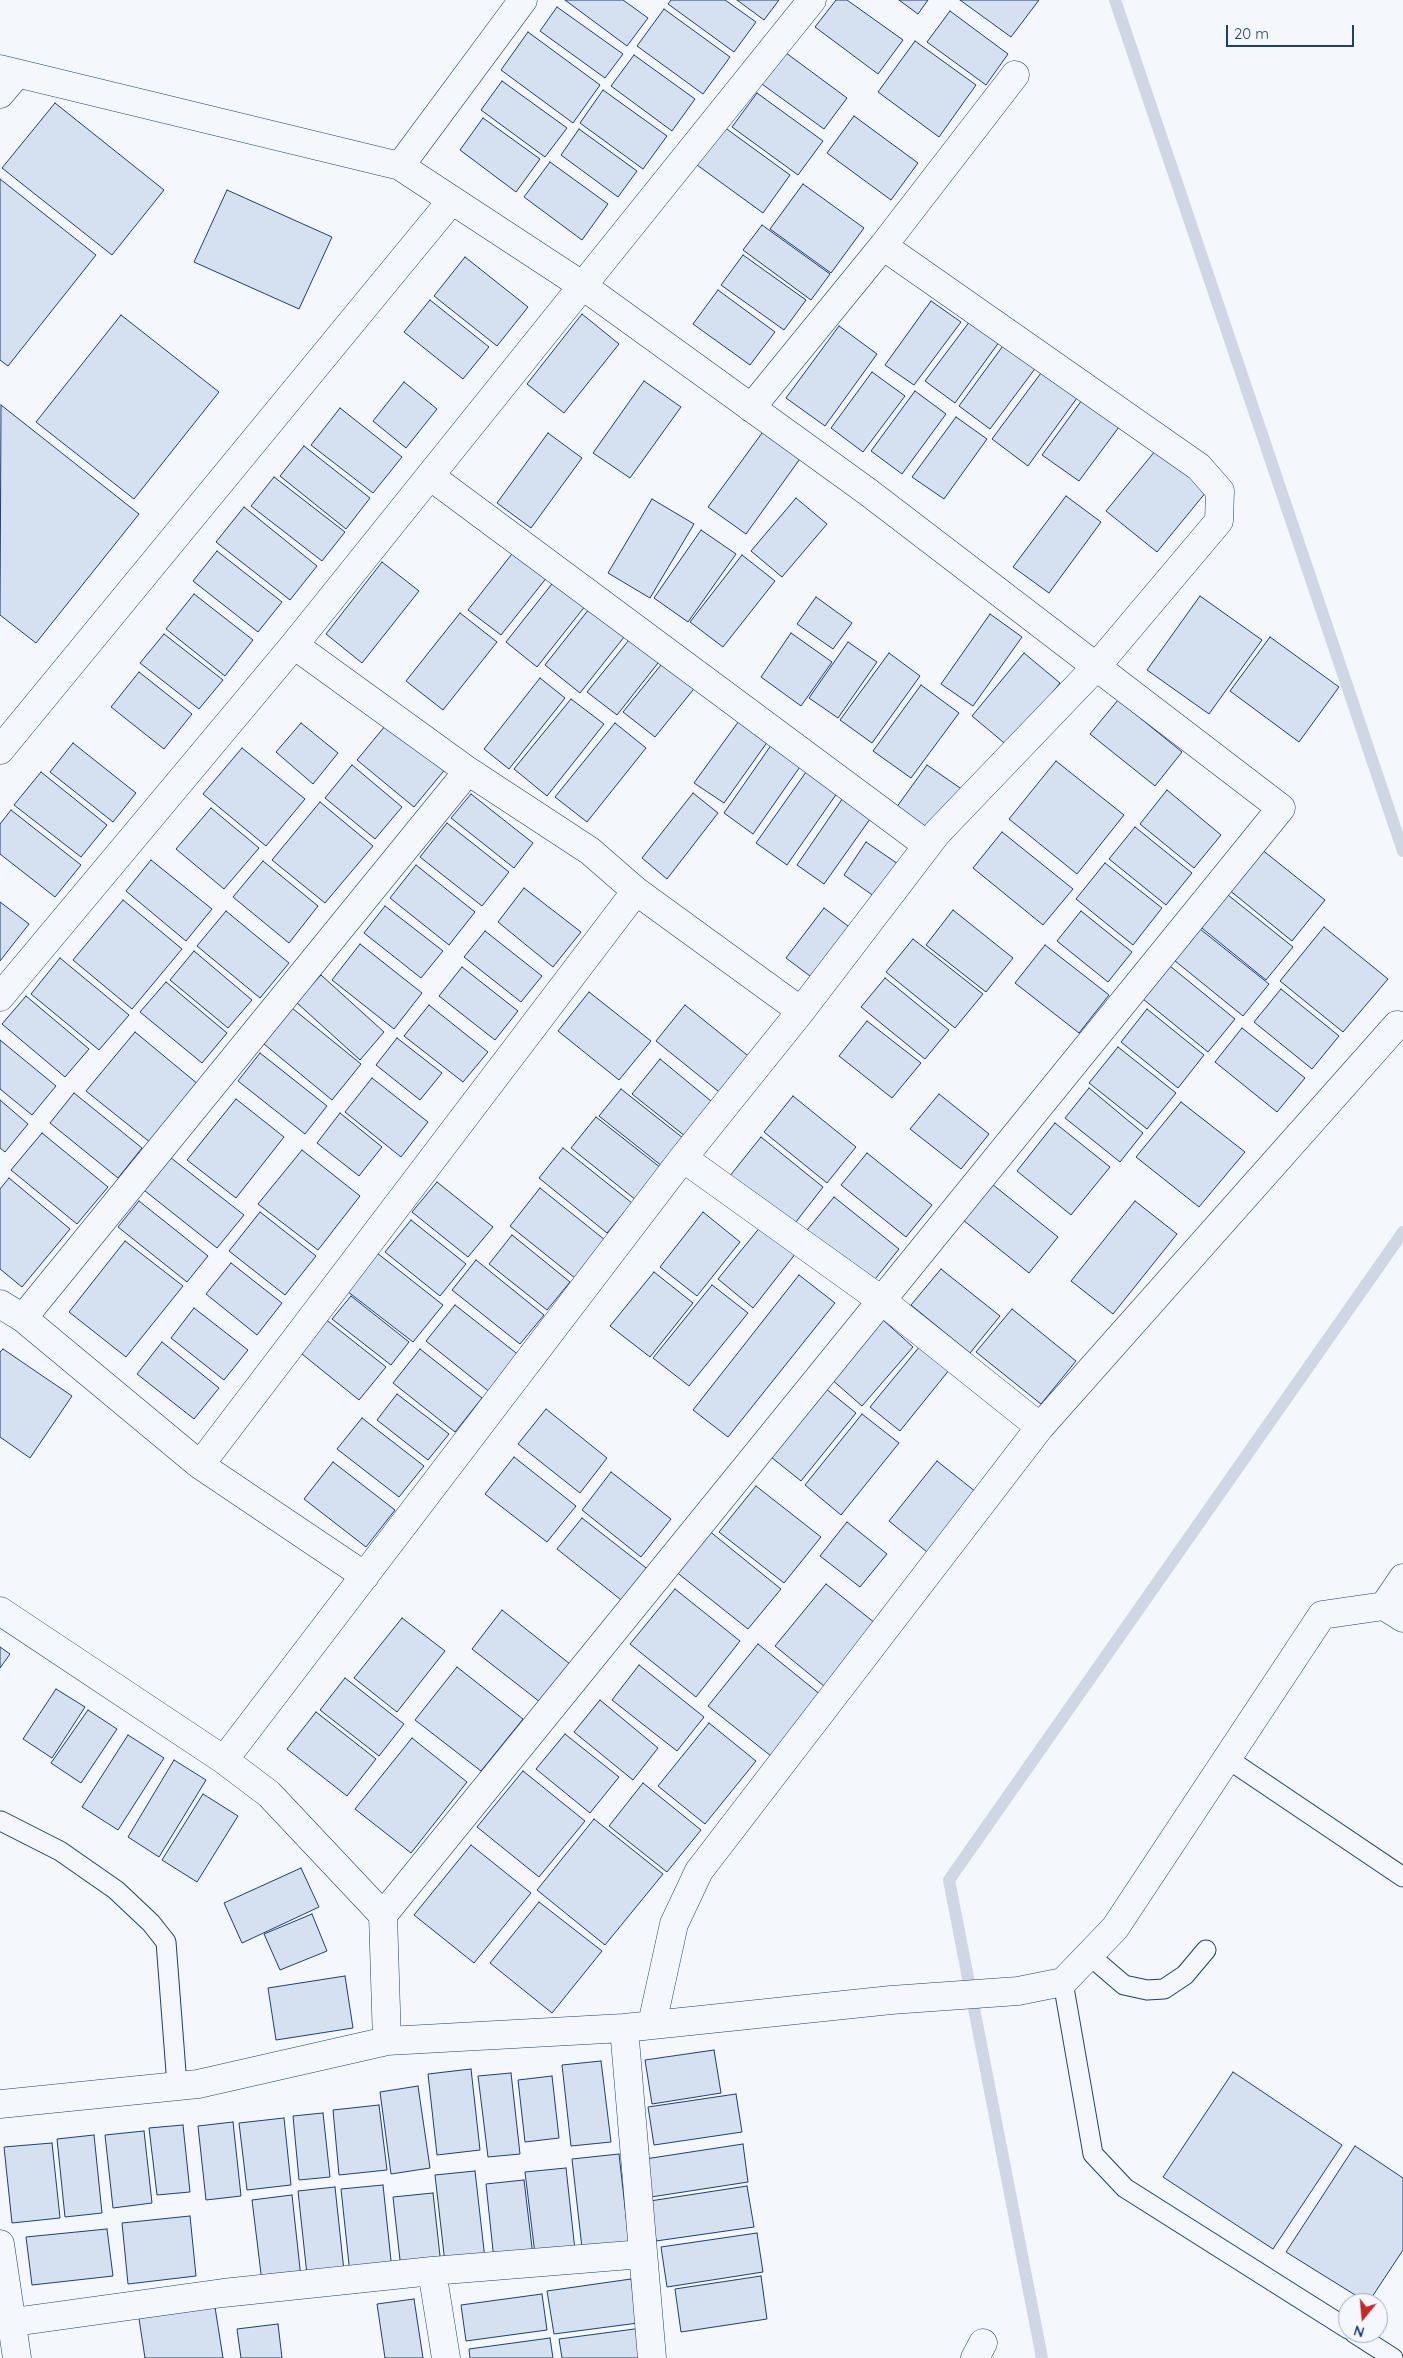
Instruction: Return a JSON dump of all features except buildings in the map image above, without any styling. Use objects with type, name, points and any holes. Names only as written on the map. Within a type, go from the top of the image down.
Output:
[{"type":"street","points":[[400,166],[523,0]]},
{"type":"street","points":[[0,997],[294,645],[812,0]]},
{"type":"street","points":[[0,94],[9,71],[400,166],[583,286],[868,492],[1281,808],[383,1915],[387,2041]]},
{"type":"street","points":[[752,408],[883,246],[1015,75]]},
{"type":"street","points":[[0,750],[452,200]]},
{"type":"street","points":[[224,1760],[683,1158],[801,1011],[927,845],[1096,667],[1219,521],[1220,491],[1199,467],[883,246]]},
{"type":"street","points":[[430,476],[927,845]]},
{"type":"street","points":[[294,645],[468,771],[590,851],[636,891],[801,1011]]},
{"type":"street","points":[[23,1318],[468,771]]},
{"type":"street","points":[[200,1465],[636,891]]},
{"type":"street","points":[[652,2024],[674,1924],[699,1871],[1040,1427],[1397,1025]]},
{"type":"street","points":[[683,1158],[880,1300],[1040,1427]]},
{"type":"street","points":[[0,1304],[23,1318],[200,1465],[365,1576]]},
{"type":"street","points":[[0,2104],[198,2084],[387,2041],[624,2028],[892,2000],[1018,1991],[1063,1982],[1115,1928],[1322,1615],[1393,1612],[1403,1578]]},
{"type":"street","points":[[0,1611],[224,1760],[269,1794],[383,1915]]},
{"type":"street","points":[[624,2028],[652,2358]]},
{"type":"street","points":[[0,2244],[6,2323],[18,2358]]},
{"type":"street","points":[[6,2323],[223,2294],[432,2271],[642,2254]]},
{"type":"street","points":[[432,2271],[446,2358]]},
{"type":"lane","points":[[1228,1759],[1403,1877]]},
{"type":"lane","points":[[1,1821],[60,1851],[116,1890],[151,1923],[166,1942],[177,2086]]},
{"type":"lane","points":[[1089,1955],[1124,1985],[1147,1990],[1164,1989],[1185,1975],[1206,1950]]},
{"type":"lane","points":[[1063,1982],[1094,2154],[1125,2188],[1338,2323]]},
{"type":"lane","points":[[1370,2343],[1393,2358]]},
{"type":"waterway","points":[[1115,0],[1403,851]]},
{"type":"waterway","points":[[1042,2358],[949,1880],[1403,1232]]}]
